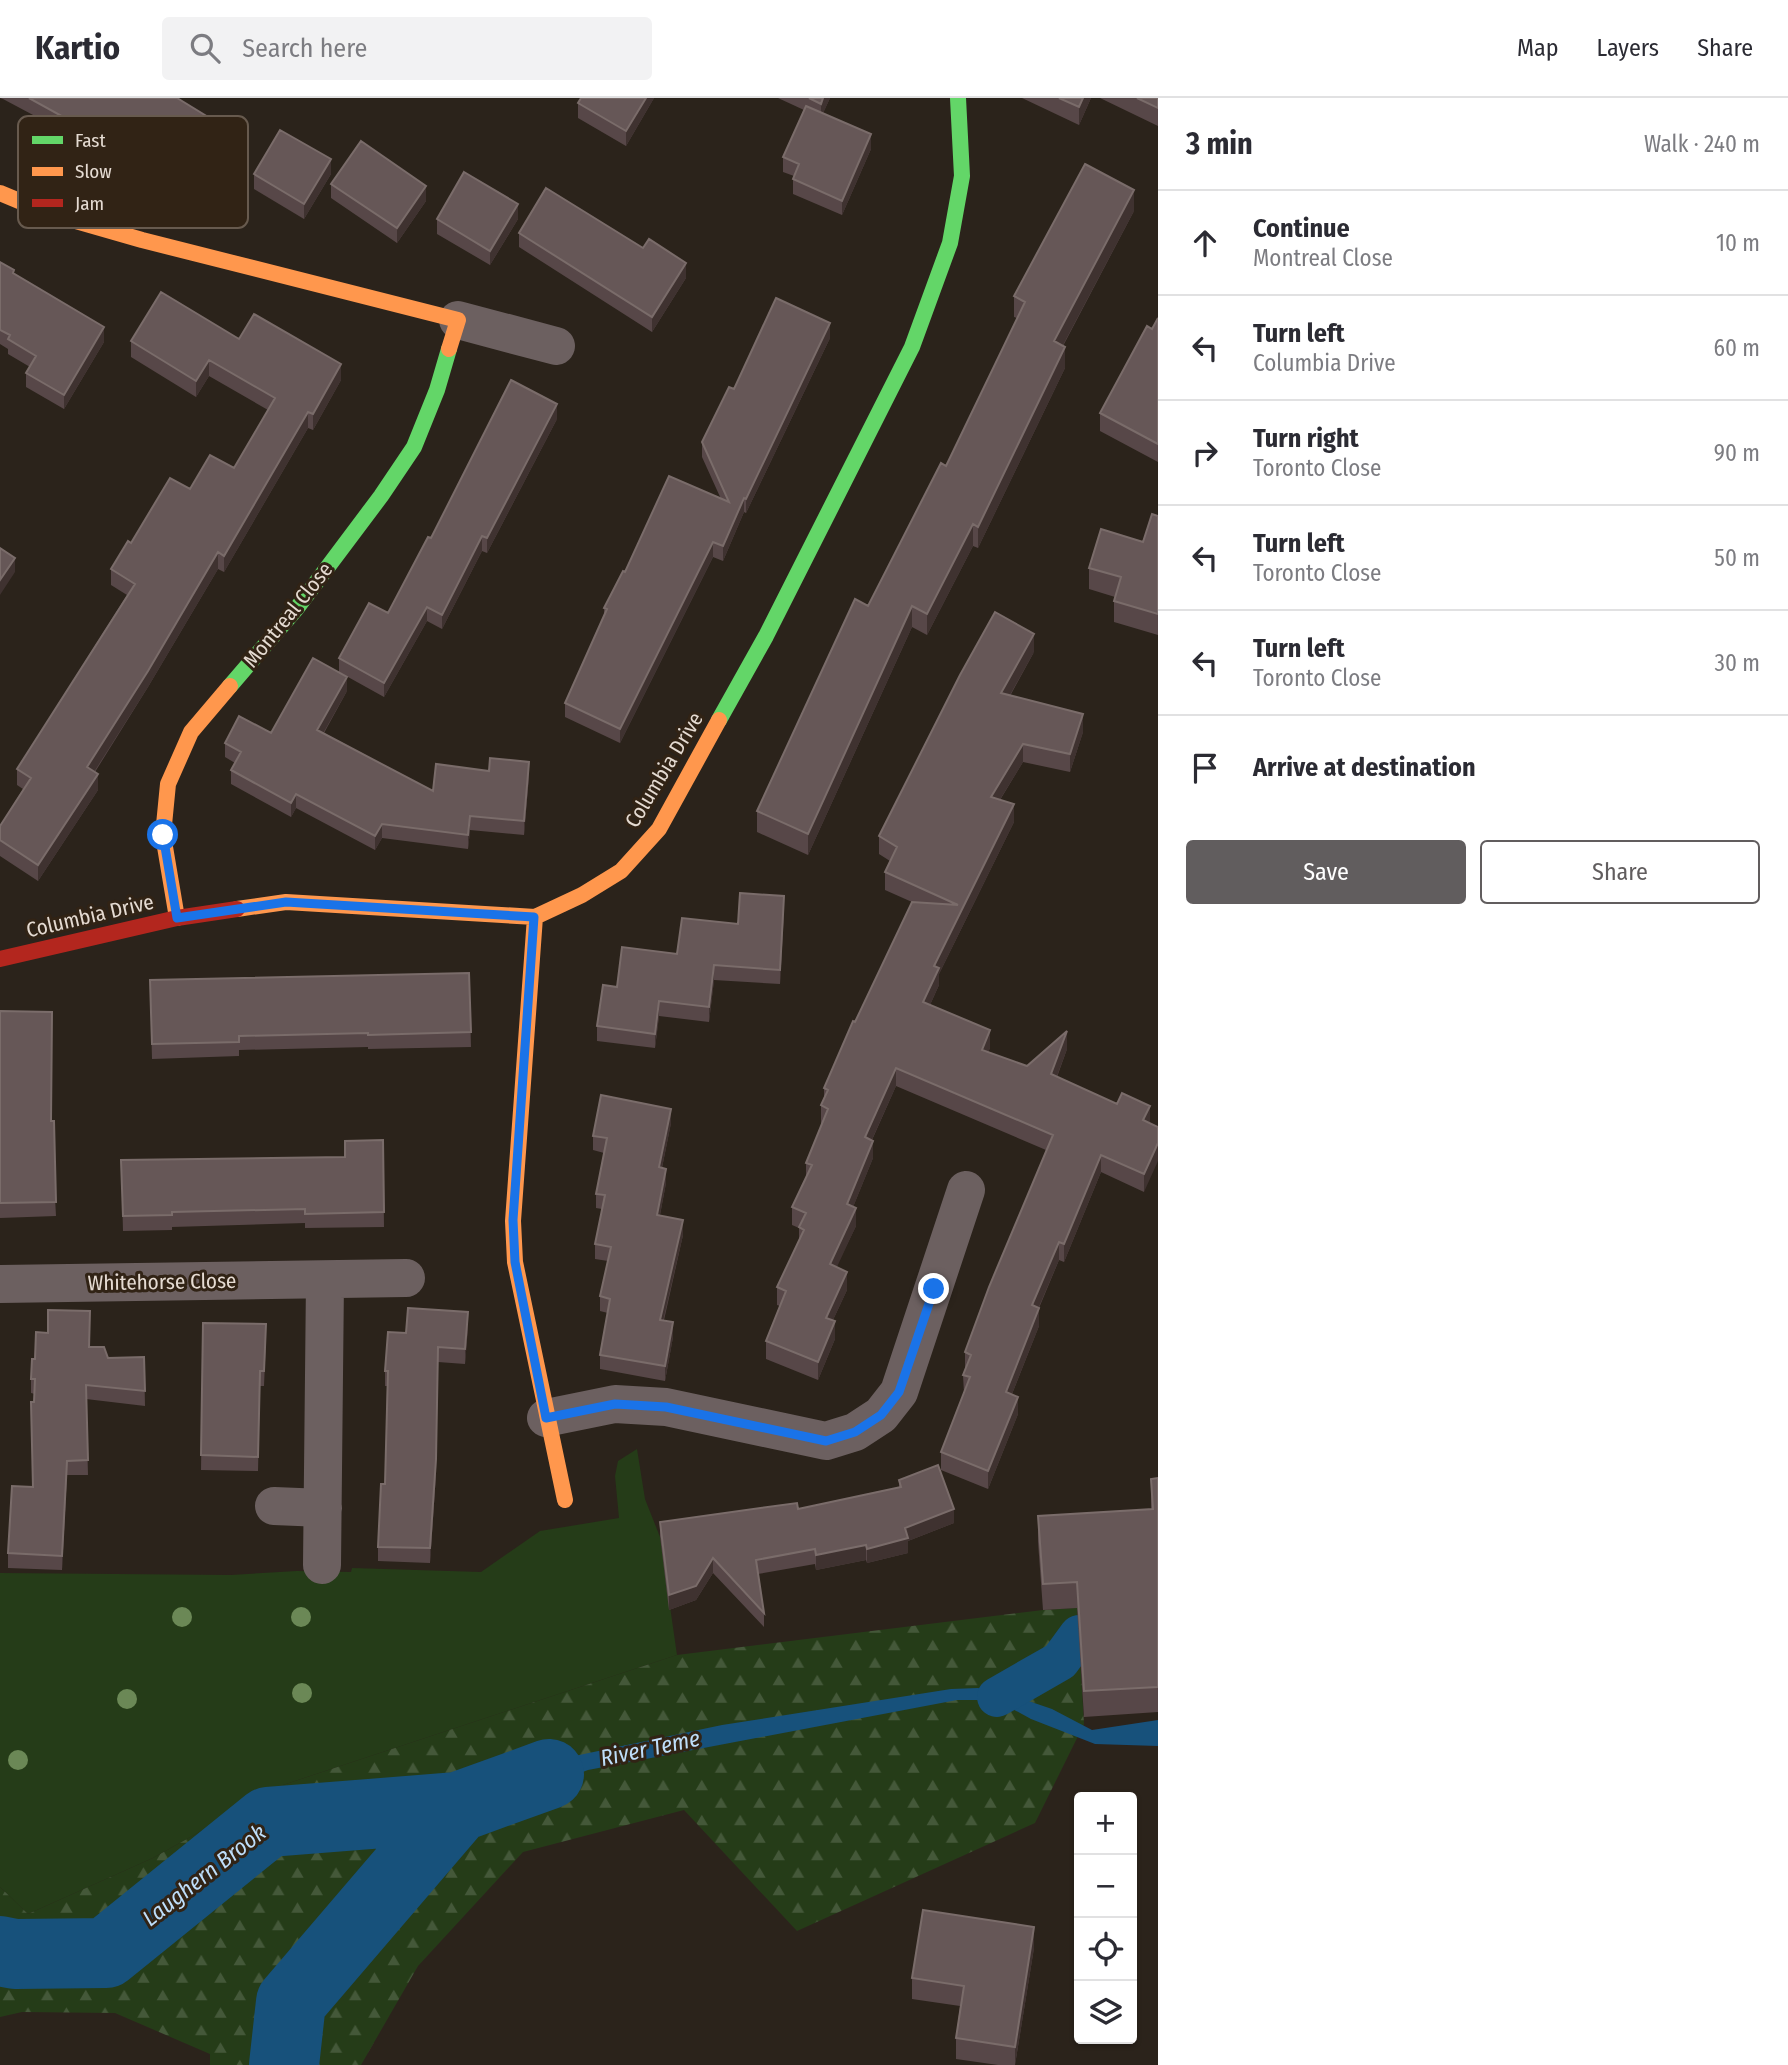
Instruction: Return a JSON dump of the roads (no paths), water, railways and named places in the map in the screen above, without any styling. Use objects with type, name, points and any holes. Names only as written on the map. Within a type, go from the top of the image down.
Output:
[{"type":"street","name":"Columbia Drive","points":[[0,958],[177,918],[286,902],[534,917],[582,895],[621,871],[659,829],[766,636],[912,347],[950,243],[962,176],[958,98]]},
{"type":"street","points":[[0,193],[18,200]]},
{"type":"street","points":[[100,228],[556,346]]},
{"type":"street","name":"Montreal Close","points":[[177,918],[163,835],[168,784],[191,732],[297,608],[382,496],[414,447],[437,390],[458,320]]},
{"type":"street","points":[[534,917],[513,1220],[515,1262],[565,1500]]},
{"type":"street","points":[[546,1418],[615,1404],[666,1407],[826,1441],[855,1432],[881,1415],[899,1392],[966,1190]]},
{"type":"street","name":"Whitehorse Close","points":[[0,1284],[406,1278]]},
{"type":"street","points":[[322,1565],[325,1280]]},
{"type":"street","points":[[274,1506],[323,1508]]},
{"type":"water","points":[[978,1688],[1014,1696],[1052,1709],[1092,1730],[1158,1720],[1158,1746],[1095,1744],[1031,1719],[996,1700],[957,1700],[588,1770],[463,1817],[456,1800],[565,1758],[722,1725],[951,1689]]},
{"type":"waterway","points":[[997,1697],[1060,1661],[1079,1635]]},
{"type":"waterway","name":"River Teme","points":[[284,2065],[291,2002],[458,1807],[549,1774]]},
{"type":"waterway","name":"Laughern Brook","points":[[0,1951],[15,1954],[106,1953],[268,1822],[458,1807]]}]
